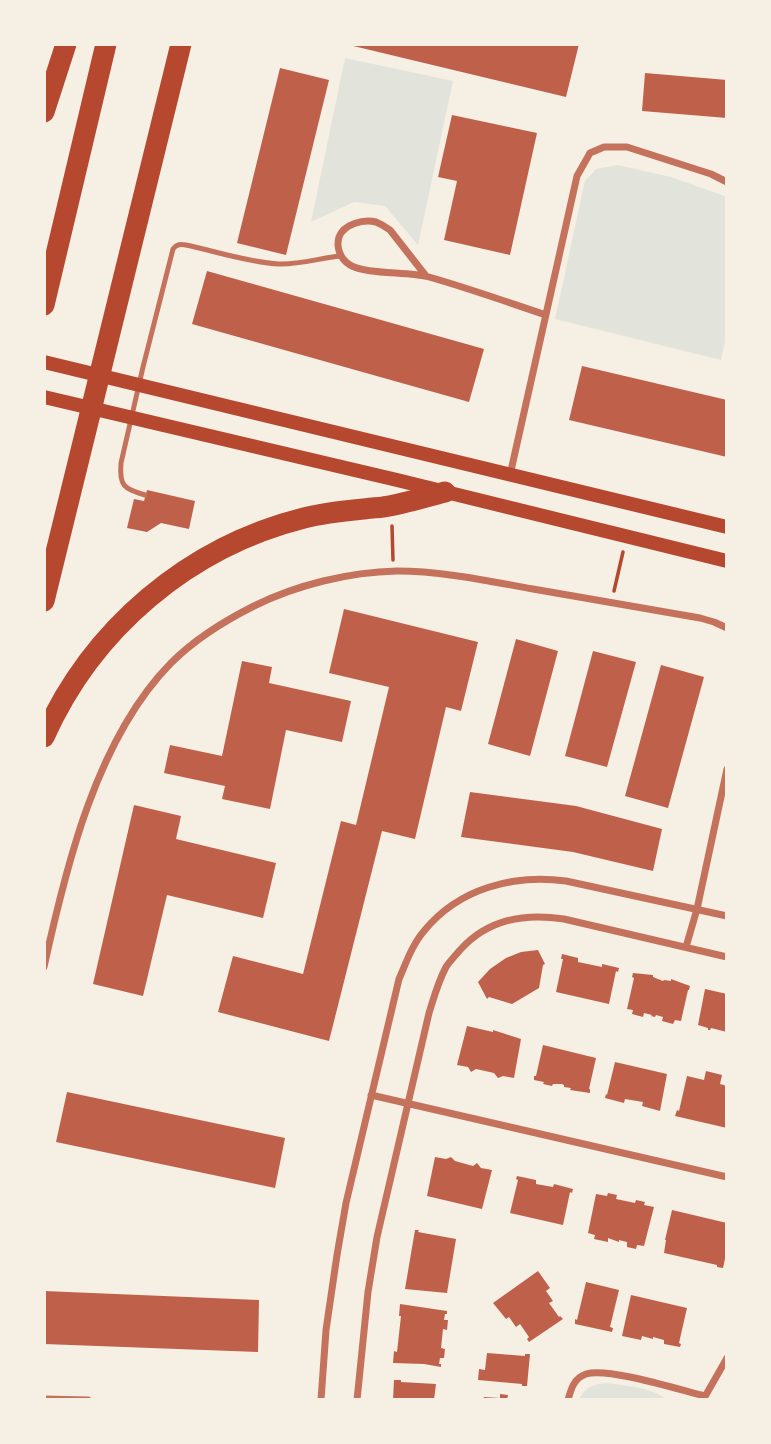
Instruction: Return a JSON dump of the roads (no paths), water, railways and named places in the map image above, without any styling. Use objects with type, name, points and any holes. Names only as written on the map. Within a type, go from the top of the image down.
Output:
[{"type":"highway","points":[[44,112],[66,44]]},
{"type":"highway","points":[[44,305],[106,44]]},
{"type":"highway","points":[[44,601],[181,44]]},
{"type":"highway","points":[[44,737],[63,697],[104,640],[158,590],[200,560],[246,537],[287,522],[329,513],[384,507],[445,492]]},
{"type":"main road","points":[[44,362],[727,527]]},
{"type":"main road","points":[[44,397],[727,561]]},
{"type":"street","points":[[510,475],[577,176],[590,153],[604,147],[627,147],[711,174],[727,182]]},
{"type":"street","points":[[426,276],[390,230],[375,222],[355,223],[344,229],[340,236],[340,256],[361,269],[426,276],[546,315]]},
{"type":"street","points":[[44,967],[76,842],[116,738],[145,694],[172,663],[199,639],[234,616],[272,597],[345,577],[394,571],[427,573],[700,618],[727,628]]},
{"type":"street","points":[[687,947],[727,769]]},
{"type":"street","points":[[321,1400],[326,1330],[346,1203],[399,979],[409,954],[423,932],[438,916],[471,893],[507,882],[543,878],[727,916]]},
{"type":"street","points":[[357,1400],[368,1293],[389,1180],[429,1013],[437,986],[448,964],[467,942],[486,928],[504,920],[546,916],[727,957]]},
{"type":"street","points":[[371,1095],[727,1177]]},
{"type":"street","points":[[568,1400],[577,1379],[585,1374],[596,1373],[616,1374],[704,1398],[727,1358]]},
{"type":"street","points":[[44,1399],[89,1400]]},
{"type":"lane","points":[[145,495],[126,488],[122,483],[121,463],[142,367],[176,245],[279,264],[340,256]]}]
